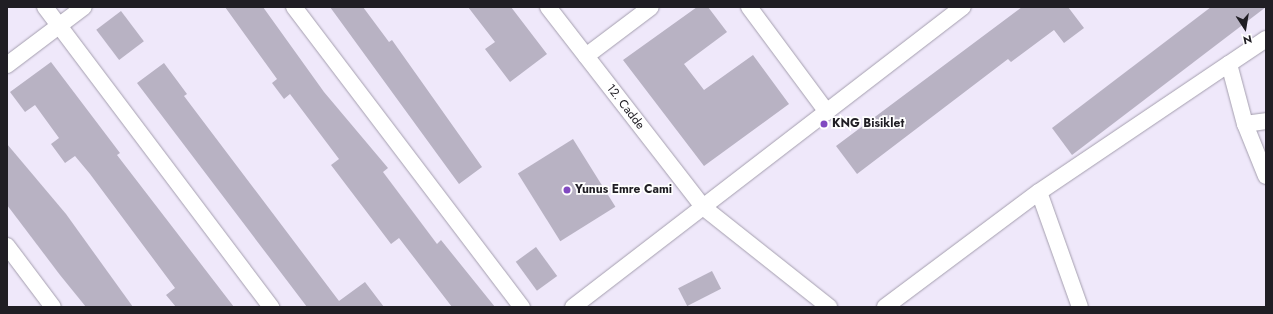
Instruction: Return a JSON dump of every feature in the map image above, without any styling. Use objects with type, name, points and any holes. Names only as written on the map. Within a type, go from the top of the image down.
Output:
[{"type":"street","points":[[45,7],[271,307]]},
{"type":"street","points":[[7,65],[84,7]]},
{"type":"street","points":[[294,7],[522,307]]},
{"type":"street","name":"12. Cadde","points":[[548,7],[703,207],[829,307]]},
{"type":"street","points":[[586,56],[651,7]]},
{"type":"street","points":[[749,7],[827,112]]},
{"type":"street","points":[[573,307],[963,7]]},
{"type":"street","points":[[885,307],[1039,192],[1266,39]]},
{"type":"street","points":[[1230,64],[1245,124],[1266,176]]},
{"type":"street","points":[[1245,124],[1266,121]]},
{"type":"street","points":[[1039,192],[1080,307]]},
{"type":"street","points":[[7,246],[53,307]]},
{"type":"building","points":[[225,7],[263,7],[324,92],[388,168],[383,172],[437,244],[441,240],[495,307],[452,307],[399,238],[391,244],[331,165],[339,159],[290,94],[284,99],[272,83],[277,79]]},
{"type":"building","points":[[330,7],[363,7],[389,42],[392,40],[482,167],[459,184]]},
{"type":"building","points":[[468,7],[511,7],[547,54],[510,82],[485,49],[495,42]]},
{"type":"building","points":[[697,7],[708,7],[727,32],[684,64],[704,90],[753,55],[789,104],[704,166],[623,60]]},
{"type":"building","points":[[1022,7],[1068,7],[1084,28],[1064,43],[1054,30],[1011,62],[1008,59],[857,174],[836,146]]},
{"type":"building","points":[[1211,7],[1266,7],[1072,155],[1052,128]]},
{"type":"building","points":[[121,11],[144,41],[119,60],[96,30]]},
{"type":"building","points":[[51,62],[120,153],[117,155],[234,307],[176,307],[166,295],[175,288],[90,174],[75,156],[65,163],[51,144],[59,138],[35,105],[25,112],[10,92]]},
{"type":"building","points":[[164,63],[187,94],[184,96],[339,301],[365,282],[384,307],[307,307],[137,83]]},
{"type":"building","name":"Yunus Emre Cami","points":[[573,139],[615,207],[560,241],[518,173]]},
{"type":"building","points":[[7,144],[66,214],[133,307],[86,307],[60,275],[7,205]]},
{"type":"building","points":[[536,247],[557,276],[537,291],[516,262]]},
{"type":"building","points":[[712,271],[721,289],[687,306],[678,288]]},
{"type":"place","name":"KNG Bisiklet","points":[[824,124]]},
{"type":"place","name":"Yunus Emre Cami","points":[[567,190]]}]
